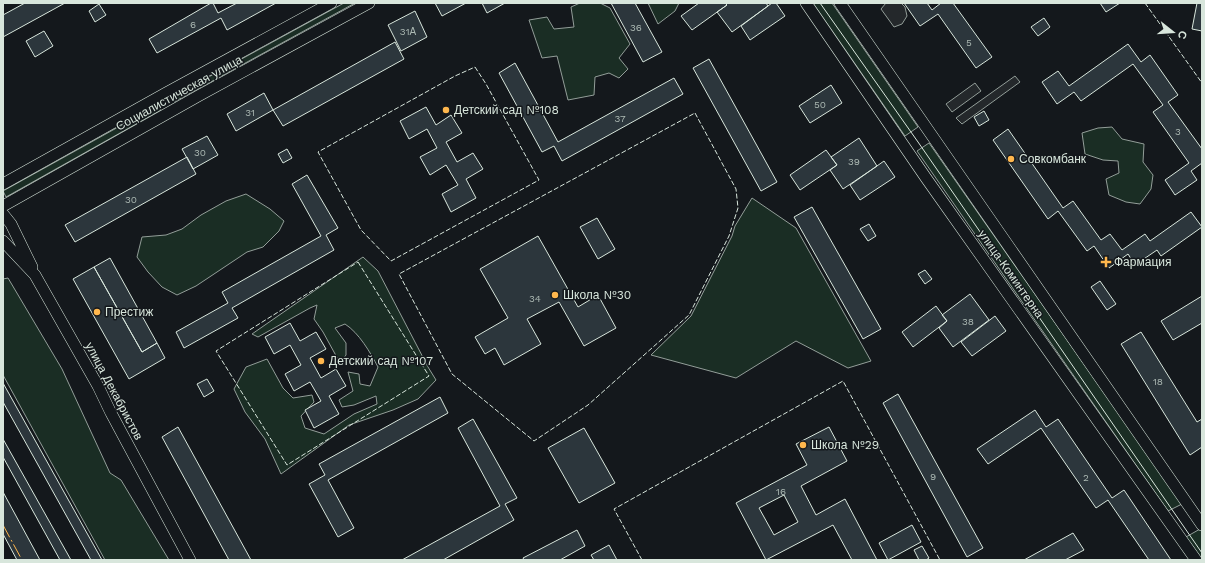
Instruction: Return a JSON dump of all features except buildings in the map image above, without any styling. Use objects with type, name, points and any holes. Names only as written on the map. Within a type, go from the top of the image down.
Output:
[{"type":"street","name":"Социалистическая улица","points":[[3,184],[166,92],[331,3]]},
{"type":"street","name":"Социалистическая улица","points":[[3,206],[200,95],[369,3]]},
{"type":"street","name":"улица Коминтерна","points":[[806,3],[1196,560]]},
{"type":"street","name":"улица Коминтерна","points":[[840,3],[1202,525]]},
{"type":"street","points":[[3,214],[11,224],[35,275]]},
{"type":"street","name":"улица Декабристов","points":[[3,241],[35,275],[98,386],[190,560]]},
{"type":"green space","points":[[344,3],[355,3],[174,102],[172,97]]},
{"type":"green space","points":[[580,3],[600,3],[610,8],[630,44],[619,58],[628,69],[619,78],[609,73],[595,77],[594,95],[568,100],[557,56],[542,58],[529,20],[547,17],[554,29],[574,27],[571,7]]},
{"type":"green space","points":[[648,3],[679,3],[675,11],[658,24]]},
{"type":"green space","points":[[813,3],[832,3],[918,127],[905,136]]},
{"type":"green space","points":[[158,105],[161,110],[6,197],[3,191]]},
{"type":"green space","points":[[1112,127],[1122,139],[1144,144],[1143,162],[1153,175],[1151,189],[1140,204],[1126,202],[1109,195],[1106,179],[1119,173],[1118,161],[1103,160],[1085,154],[1082,133],[1098,128]]},
{"type":"green space","points":[[929,143],[1182,504],[1168,511],[917,151]]},
{"type":"green space","points":[[246,194],[270,209],[284,221],[279,231],[263,247],[247,252],[196,286],[177,295],[162,287],[137,257],[142,237],[166,235],[182,229],[201,215],[226,201]]},
{"type":"green space","points":[[752,198],[796,228],[871,361],[848,368],[796,341],[736,378],[651,355],[691,316],[732,236],[735,226]]},
{"type":"green space","points":[[363,257],[378,271],[436,380],[418,399],[393,410],[349,425],[281,474],[265,439],[245,412],[234,389],[246,367],[267,359],[283,388],[293,398],[312,395],[314,402],[301,416],[305,428],[324,434],[354,414],[377,404],[376,396],[354,405],[342,407],[339,400],[353,391],[348,372],[359,374],[360,384],[370,386],[378,367],[368,349],[355,332],[345,324],[335,328],[346,343],[346,355],[340,363],[314,319],[317,305],[258,337],[252,334]]},
{"type":"green space","points":[[8,278],[62,369],[110,473],[121,480],[169,560],[105,560],[3,375],[3,279]]},
{"type":"green space","points":[[1200,529],[1202,532],[1202,559],[1186,537]]},
{"type":"shaded area","points":[[886,3],[901,3],[905,7],[907,16],[902,24],[894,27],[881,9]]},
{"type":"shaded area","points":[[1015,76],[1020,82],[962,124],[956,118]]},
{"type":"shaded area","points":[[975,83],[981,91],[952,112],[946,104]]},
{"type":"tram line","points":[[820,3],[1202,553]]},
{"type":"fence","points":[[1145,3],[1202,83]]},
{"type":"fence","points":[[475,67],[539,180],[391,261],[361,230],[318,152],[455,76],[475,67]]},
{"type":"fence","points":[[695,113],[736,189],[738,208],[729,236],[689,315],[588,405],[534,441],[452,374],[399,274],[695,113]]},
{"type":"fence","points":[[358,262],[429,376],[287,465],[216,351],[358,262]]},
{"type":"fence","points":[[642,560],[614,509],[843,381],[940,560]]},
{"type":"power","points":[[3,525],[22,560]]},
{"type":"place","name":"Детский сад №108","points":[[446,110]]},
{"type":"place","name":"Совкомбанк","points":[[1011,159]]},
{"type":"place","name":"Фармация","points":[[1106,262]]},
{"type":"place","name":"Школа №30","points":[[555,295]]},
{"type":"place","name":"Престиж","points":[[97,312]]},
{"type":"place","name":"Детский сад №107","points":[[321,361]]},
{"type":"place","name":"Школа №29","points":[[803,445]]}]
